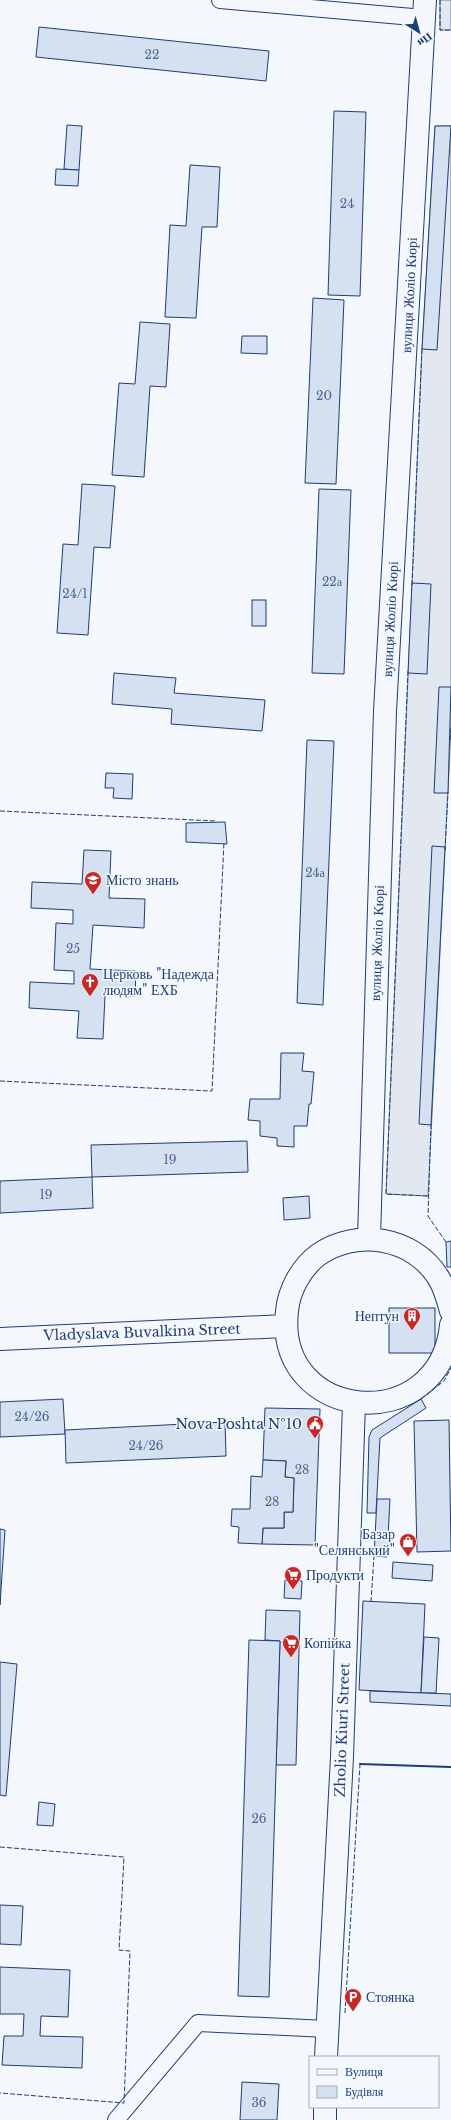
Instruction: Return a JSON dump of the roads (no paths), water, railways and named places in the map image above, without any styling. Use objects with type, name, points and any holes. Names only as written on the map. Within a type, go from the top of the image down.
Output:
[{"type":"street","points":[[220,0],[425,9]]},
{"type":"street","name":"вулиця Жоліо Кюрі","points":[[369,1238],[385,712],[425,9]]},
{"type":"street","points":[[451,1311],[438,1277],[420,1256],[396,1243],[369,1238],[343,1243],[318,1255],[299,1275],[288,1299],[285,1326],[291,1353],[306,1377],[328,1394],[354,1403],[381,1403],[407,1395],[429,1378],[444,1355],[451,1325]]},
{"type":"street","name":"Vladyslava Buvalkina Street","points":[[0,1339],[285,1326]]},
{"type":"street","name":"Zholio Kiuri Street","points":[[326,2056],[342,1757],[354,1403]]},
{"type":"street","points":[[116,2120],[198,2023],[327,2029]]},
{"type":"street","points":[[324,2120],[325,2108]]},
{"type":"place","name":"Місто знань","points":[[93,895]]},
{"type":"place","name":"Церковь \"Надежда людям\" ЕХБ","points":[[90,997]]},
{"type":"place","name":"Нептун","points":[[412,1331]]},
{"type":"place","name":"Nova Poshta №10","points":[[315,1439]]},
{"type":"place","name":"Базар \"Селянський\"","points":[[408,1557]]},
{"type":"place","name":"Продукти","points":[[293,1590]]},
{"type":"place","name":"Копійка","points":[[291,1658]]},
{"type":"place","name":"Стоянка","points":[[353,2012]]}]
